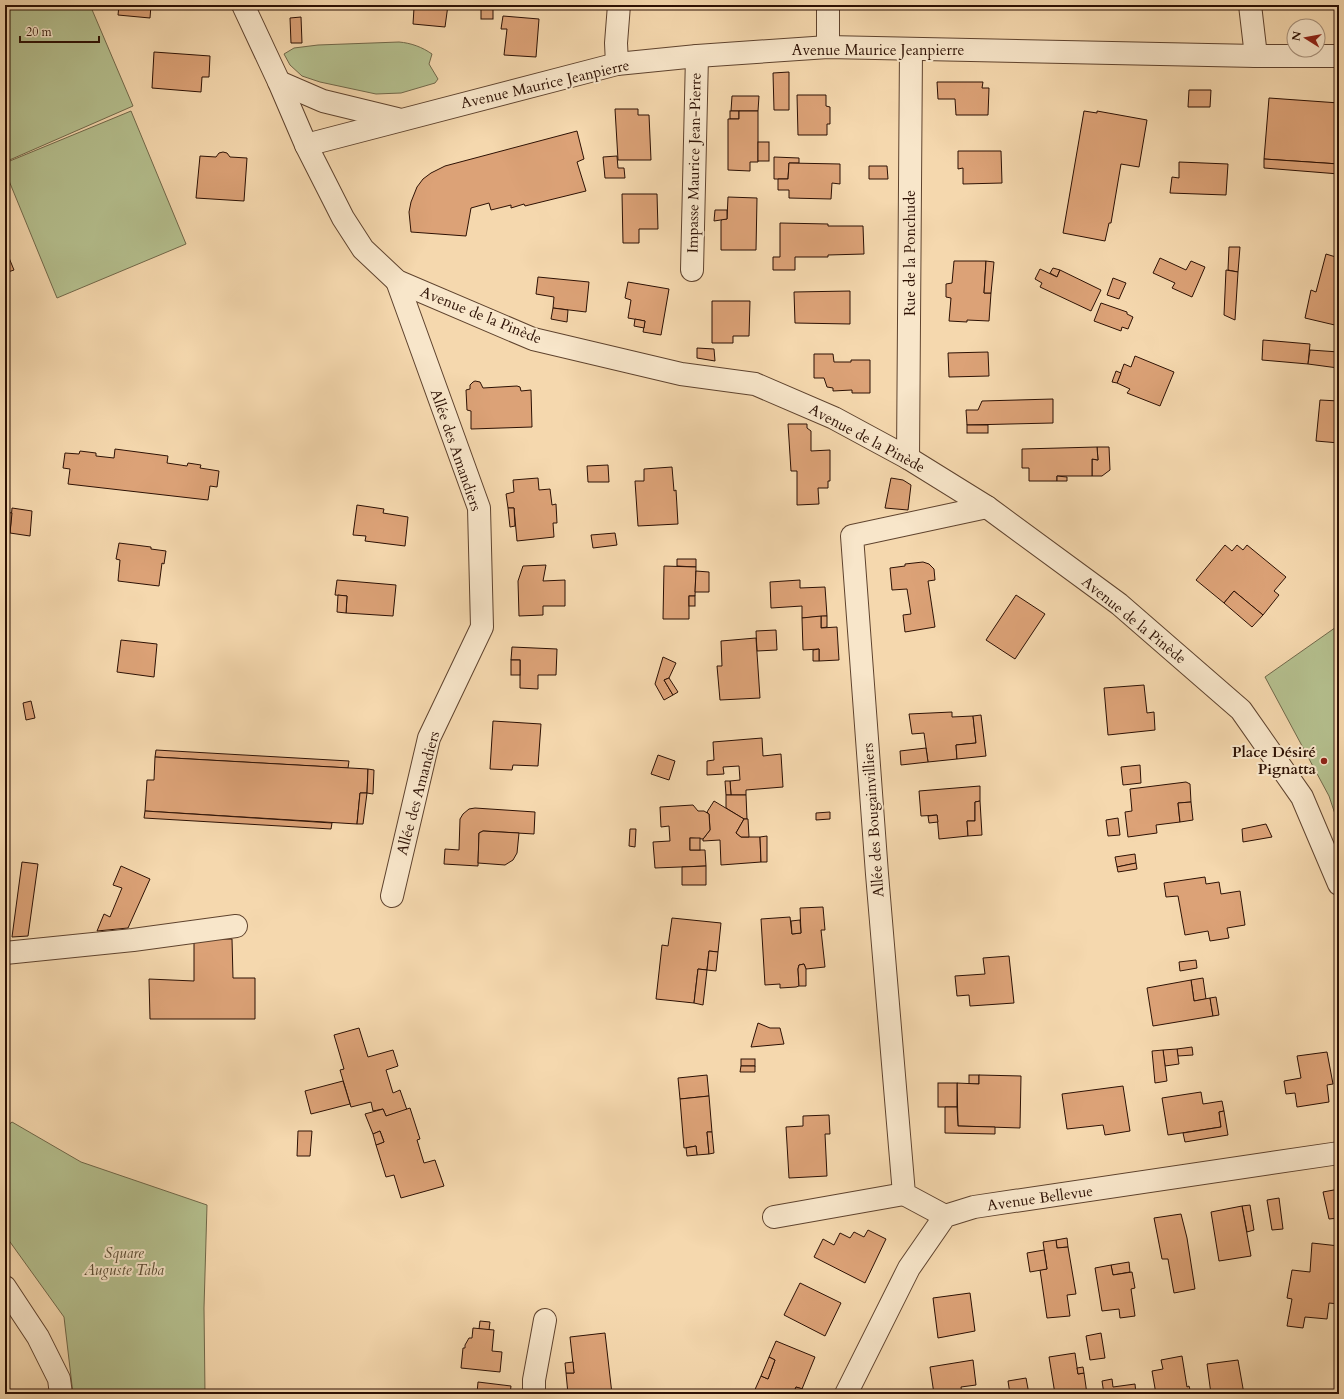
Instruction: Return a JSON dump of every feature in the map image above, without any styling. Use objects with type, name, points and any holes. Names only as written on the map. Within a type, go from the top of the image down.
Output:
[{"type":"street","points":[[243,5],[279,82],[306,145]]},
{"type":"street","points":[[617,64],[616,43],[619,5]]},
{"type":"street","points":[[828,5],[828,47]]},
{"type":"street","points":[[1250,5],[1256,56]]},
{"type":"street","name":"Avenue Maurice Jeanpierre","points":[[306,145],[617,64],[697,56],[828,47],[1256,56],[1339,56]]},
{"type":"street","name":"Rue de la Ponchude","points":[[908,458],[911,49]]},
{"type":"street","name":"Impasse Maurice Jean-Pierre","points":[[692,270],[697,56]]},
{"type":"street","name":"Avenue Maurice Jeanpierre","points":[[279,82],[323,101],[400,120]]},
{"type":"street","name":"Avenue de la Pinède","points":[[306,145],[343,218],[363,249],[397,281],[534,338],[681,374],[755,384],[834,418],[908,458],[987,506],[1119,604],[1241,710],[1302,797],[1339,884]]},
{"type":"street","name":"Allée des Amandiers","points":[[392,896],[429,738],[482,627],[479,508],[397,281]]},
{"type":"street","name":"Allée des Bougainvilliers","points":[[904,1194],[852,536],[987,506]]},
{"type":"street","points":[[5,953],[133,940],[236,926]]},
{"type":"street","name":"Avenue Bellevue","points":[[945,1216],[974,1208],[1339,1153]]},
{"type":"street","points":[[774,1218],[904,1194],[945,1216],[908,1268],[846,1394]]},
{"type":"street","points":[[5,1287],[38,1336],[59,1379],[61,1394]]},
{"type":"street","points":[[534,1394],[534,1380],[545,1320]]},
{"type":"green space","points":[[15,5],[90,5],[133,106],[5,162],[5,9]]},
{"type":"green space","points":[[408,43],[424,49],[432,54],[429,64],[438,79],[435,83],[401,93],[376,94],[320,82],[302,76],[290,65],[284,54],[294,48],[318,45]]},
{"type":"green space","points":[[131,111],[186,244],[57,298],[5,171],[5,163]]},
{"type":"green space","name":"Place Désiré Pignatta","points":[[1339,625],[1339,826],[1329,796],[1265,677]]},
{"type":"green space","name":"Square Auguste Taba","points":[[12,1122],[81,1162],[207,1205],[204,1308],[205,1394],[73,1394],[64,1317],[5,1235],[5,1128]]},
{"type":"building","points":[[119,5],[151,5],[150,18],[118,15]]},
{"type":"building","points":[[405,5],[448,5],[445,27],[413,24],[414,8],[405,8]]},
{"type":"building","points":[[481,5],[493,5],[493,19],[481,19]]},
{"type":"building","points":[[877,5],[1190,5],[1189,7],[877,9]]},
{"type":"building","points":[[1332,5],[1339,5],[1339,12]]},
{"type":"building","points":[[503,16],[539,19],[536,57],[504,55],[507,29],[501,29]]},
{"type":"building","points":[[301,17],[302,43],[291,43],[290,18]]},
{"type":"building","points":[[154,52],[210,56],[209,77],[202,77],[201,92],[152,88]]},
{"type":"building","points":[[789,72],[789,110],[774,110],[773,73]]},
{"type":"building","points":[[937,82],[983,82],[982,88],[989,88],[988,115],[956,115],[955,99],[938,99]]},
{"type":"building","points":[[1189,90],[1211,90],[1210,107],[1188,107]]},
{"type":"building","points":[[797,95],[826,95],[826,106],[830,107],[830,124],[827,124],[827,135],[798,135]]},
{"type":"building","points":[[732,96],[759,96],[758,111],[731,111]]},
{"type":"building","points":[[1269,98],[1339,103],[1339,164],[1264,159]]},
{"type":"building","points":[[615,109],[638,109],[638,115],[649,115],[651,160],[618,160]]},
{"type":"building","points":[[730,111],[739,111],[739,119],[730,119]]},
{"type":"building","points":[[739,111],[758,111],[758,162],[750,162],[750,171],[728,170],[728,119],[739,119]]},
{"type":"building","points":[[1084,111],[1097,113],[1097,111],[1147,120],[1139,167],[1121,164],[1111,223],[1109,223],[1105,241],[1063,233]]},
{"type":"building","points":[[577,131],[584,159],[577,162],[586,191],[525,206],[524,204],[511,208],[511,205],[491,210],[489,203],[471,208],[466,236],[411,232],[409,212],[411,202],[417,187],[423,179],[431,173],[445,166]]},
{"type":"building","points":[[758,142],[769,142],[769,161],[758,161]]},
{"type":"building","points":[[958,151],[1001,151],[1002,183],[963,184],[963,168],[958,169]]},
{"type":"building","points":[[219,153],[227,153],[230,157],[247,158],[244,201],[196,198],[200,156],[216,157]]},
{"type":"building","points":[[617,156],[618,168],[624,168],[625,178],[605,178],[603,157]]},
{"type":"building","points":[[774,157],[799,158],[799,163],[789,163],[788,179],[774,179]]},
{"type":"building","points":[[1264,159],[1339,164],[1339,174],[1264,168]]},
{"type":"building","points":[[1179,162],[1228,164],[1226,195],[1170,193],[1172,177],[1179,178]]},
{"type":"building","points":[[789,163],[840,164],[840,184],[832,183],[831,199],[789,198],[789,190],[778,190],[778,179],[788,179]]},
{"type":"building","points":[[869,166],[887,166],[888,179],[869,179]]},
{"type":"building","points":[[622,194],[657,194],[658,229],[639,229],[639,243],[623,243]]},
{"type":"building","points":[[728,197],[757,198],[756,250],[721,250],[721,221],[722,219],[727,219]]},
{"type":"building","points":[[715,210],[727,210],[727,219],[714,221]]},
{"type":"building","points":[[780,223],[828,224],[828,226],[863,226],[864,254],[828,255],[828,257],[795,257],[795,270],[773,270],[773,257],[780,257]]},
{"type":"building","points":[[1229,247],[1240,247],[1238,272],[1228,270]]},
{"type":"building","points":[[5,248],[14,270],[5,273]]},
{"type":"building","points":[[1326,254],[1339,258],[1339,326],[1305,318],[1311,290],[1316,292]]},
{"type":"building","points":[[1160,258],[1186,270],[1191,261],[1205,267],[1192,297],[1172,288],[1175,283],[1153,273]]},
{"type":"building","points":[[954,261],[986,261],[984,293],[991,293],[989,321],[949,321],[951,298],[946,297],[946,284],[952,283]]},
{"type":"building","points":[[986,261],[994,262],[991,293],[984,293]]},
{"type":"building","points":[[1053,268],[1060,270],[1057,277],[1050,273]]},
{"type":"building","points":[[1040,269],[1057,277],[1060,270],[1101,290],[1091,311],[1040,287],[1042,283],[1035,279]]},
{"type":"building","points":[[1226,270],[1238,272],[1235,320],[1224,315]]},
{"type":"building","points":[[538,277],[589,282],[586,312],[553,308],[554,297],[536,294]]},
{"type":"building","points":[[1113,278],[1126,283],[1119,299],[1107,295]]},
{"type":"building","points":[[628,282],[669,289],[661,335],[643,332],[645,321],[628,318],[631,300],[625,298]]},
{"type":"building","points":[[850,291],[850,324],[795,323],[794,292]]},
{"type":"building","points":[[712,301],[750,301],[749,336],[733,336],[733,343],[712,343]]},
{"type":"building","points":[[1101,303],[1127,312],[1127,314],[1133,317],[1128,329],[1122,327],[1121,331],[1094,321]]},
{"type":"building","points":[[553,308],[568,310],[567,322],[551,319]]},
{"type":"building","points":[[635,319],[645,321],[644,328],[634,326]]},
{"type":"building","points":[[1263,340],[1310,344],[1308,364],[1262,360]]},
{"type":"building","points":[[697,348],[714,349],[715,361],[697,358]]},
{"type":"building","points":[[1310,350],[1339,352],[1338,368],[1308,364]]},
{"type":"building","points":[[988,352],[989,376],[949,377],[948,353]]},
{"type":"building","points":[[814,354],[833,354],[834,362],[870,360],[870,393],[852,393],[852,390],[833,391],[833,388],[827,387],[824,378],[814,378]]},
{"type":"building","points":[[1135,356],[1174,372],[1160,406],[1127,393],[1130,389],[1117,383],[1124,364],[1131,367]]},
{"type":"building","points":[[1116,371],[1121,373],[1117,383],[1112,382]]},
{"type":"building","points":[[475,381],[480,382],[483,388],[517,386],[520,387],[521,391],[531,390],[532,427],[471,429],[471,411],[467,410],[466,390],[470,389],[470,385]]},
{"type":"building","points":[[5,382],[8,383],[5,398]]},
{"type":"building","points":[[1053,399],[1053,423],[967,425],[966,410],[978,410],[982,401]]},
{"type":"building","points":[[1320,400],[1339,401],[1339,443],[1316,441]]},
{"type":"building","points":[[788,424],[807,424],[807,428],[811,431],[811,451],[830,450],[830,481],[828,481],[828,488],[818,488],[819,504],[797,505],[797,471],[791,471]]},
{"type":"building","points":[[967,425],[988,425],[988,433],[967,433]]},
{"type":"building","points":[[1097,447],[1109,447],[1110,470],[1102,476],[1092,476],[1092,459],[1098,460]]},
{"type":"building","points":[[1097,447],[1098,460],[1092,459],[1092,476],[1057,476],[1057,481],[1029,481],[1029,468],[1022,468],[1022,449]]},
{"type":"building","points":[[115,449],[168,456],[167,463],[187,466],[188,463],[201,465],[200,468],[219,471],[217,487],[210,486],[208,500],[68,484],[70,469],[63,468],[65,453],[79,454],[80,451],[96,453],[96,456],[114,458]]},
{"type":"building","points":[[608,465],[609,482],[588,482],[587,466]]},
{"type":"building","points":[[672,467],[674,491],[676,490],[678,524],[638,526],[635,481],[644,481],[644,469]]},
{"type":"building","points":[[1057,476],[1067,477],[1067,481],[1057,481]]},
{"type":"building","points":[[538,478],[539,490],[550,489],[552,505],[556,504],[557,523],[553,523],[554,537],[517,541],[514,508],[508,508],[506,494],[514,492],[513,480]]},
{"type":"building","points":[[891,478],[903,480],[911,485],[908,510],[885,508]]},
{"type":"building","points":[[357,505],[384,509],[383,513],[408,517],[405,546],[365,541],[366,536],[353,535]]},
{"type":"building","points":[[12,508],[32,511],[30,536],[10,533]]},
{"type":"building","points":[[508,508],[514,508],[515,526],[510,527]]},
{"type":"building","points":[[5,512],[12,513],[10,533],[5,532]]},
{"type":"building","points":[[615,533],[617,545],[593,548],[591,535]]},
{"type":"building","points":[[119,543],[151,547],[151,549],[166,551],[164,564],[162,563],[159,586],[118,581],[120,560],[116,559]]},
{"type":"building","points":[[1225,545],[1232,551],[1237,545],[1243,550],[1247,545],[1286,577],[1274,591],[1279,595],[1263,615],[1234,591],[1224,603],[1196,580]]},
{"type":"building","points":[[677,559],[696,559],[696,567],[677,566]]},
{"type":"building","points":[[923,562],[929,564],[934,569],[935,580],[928,581],[935,627],[905,632],[903,615],[911,614],[907,589],[892,590],[890,568],[905,566],[905,564]]},
{"type":"building","points":[[546,565],[543,581],[565,580],[565,606],[543,606],[543,615],[519,616],[518,581],[523,566]]},
{"type":"building","points":[[664,566],[696,567],[695,596],[689,596],[689,619],[663,619]]},
{"type":"building","points":[[696,571],[709,572],[709,592],[695,592]]},
{"type":"building","points":[[337,580],[396,585],[393,616],[346,613],[347,596],[335,595]]},
{"type":"building","points":[[800,580],[800,588],[825,587],[827,616],[802,618],[802,606],[771,608],[770,582]]},
{"type":"building","points":[[1234,591],[1263,615],[1252,627],[1224,603]]},
{"type":"building","points":[[338,595],[347,596],[346,613],[337,612]]},
{"type":"building","points":[[1016,595],[1045,614],[1015,659],[986,640]]},
{"type":"building","points":[[689,596],[695,596],[695,606],[689,606]]},
{"type":"building","points":[[821,616],[827,616],[827,627],[821,628]]},
{"type":"building","points":[[821,616],[821,628],[837,627],[839,660],[819,661],[819,649],[803,650],[802,618]]},
{"type":"building","points":[[776,630],[777,650],[757,651],[756,631]]},
{"type":"building","points":[[756,638],[760,698],[720,700],[717,666],[722,666],[721,641]]},
{"type":"building","points":[[121,640],[157,644],[154,677],[117,672]]},
{"type":"building","points":[[512,647],[557,649],[556,675],[538,675],[538,689],[520,688],[520,660],[511,660]]},
{"type":"building","points":[[819,649],[819,661],[813,661],[813,650]]},
{"type":"building","points":[[663,657],[676,663],[669,678],[664,680],[673,695],[664,700],[655,684]]},
{"type":"building","points":[[511,660],[520,660],[520,675],[511,675]]},
{"type":"building","points":[[669,678],[678,692],[673,695],[664,680]]},
{"type":"building","points":[[1144,685],[1147,713],[1154,712],[1155,730],[1108,735],[1104,688]]},
{"type":"building","points":[[31,701],[35,718],[26,720],[23,703]]},
{"type":"building","points":[[952,712],[952,717],[973,716],[976,743],[956,745],[957,759],[928,762],[924,733],[912,734],[909,714]]},
{"type":"building","points":[[981,715],[986,756],[957,759],[956,745],[976,743],[973,716]]},
{"type":"building","points":[[493,721],[541,724],[538,766],[513,765],[512,770],[490,769]]},
{"type":"building","points":[[762,738],[763,756],[781,754],[783,787],[746,790],[746,795],[731,795],[730,781],[740,780],[739,766],[723,767],[724,774],[707,775],[707,761],[714,760],[713,742]]},
{"type":"building","points":[[926,748],[928,762],[901,765],[900,751]]},
{"type":"building","points":[[156,750],[349,761],[348,768],[155,757]]},
{"type":"building","points":[[658,755],[675,761],[669,780],[651,774]]},
{"type":"building","points":[[155,757],[368,769],[367,793],[360,793],[357,824],[145,811],[147,780],[154,780]]},
{"type":"building","points":[[1140,765],[1141,783],[1123,785],[1121,767]]},
{"type":"building","points":[[368,769],[374,770],[373,794],[367,793]]},
{"type":"building","points":[[725,781],[730,781],[731,795],[726,795]]},
{"type":"building","points":[[1186,782],[1190,784],[1191,802],[1178,803],[1180,822],[1156,825],[1157,833],[1128,837],[1125,812],[1132,811],[1130,789]]},
{"type":"building","points":[[980,786],[980,801],[975,802],[975,821],[967,821],[968,836],[939,839],[937,815],[921,816],[919,791]]},
{"type":"building","points":[[360,793],[367,793],[363,824],[357,824]]},
{"type":"building","points":[[726,795],[746,795],[747,819],[744,819],[726,808]]},
{"type":"building","points":[[714,801],[744,819],[736,833],[741,837],[760,837],[761,862],[721,865],[720,840],[703,841],[710,830],[709,814],[707,812]]},
{"type":"building","points":[[980,801],[982,835],[968,836],[967,821],[975,821],[975,802]]},
{"type":"building","points":[[1191,802],[1193,820],[1180,822],[1178,803]]},
{"type":"building","points":[[693,805],[698,811],[704,811],[709,814],[710,830],[703,839],[690,838],[690,850],[705,850],[706,866],[655,868],[653,842],[670,841],[669,826],[661,827],[660,807]]},
{"type":"building","points":[[475,808],[535,812],[534,834],[483,831],[479,833],[478,866],[444,864],[445,849],[459,850],[460,819],[469,809]]},
{"type":"building","points":[[145,811],[332,823],[331,829],[144,818]]},
{"type":"building","points":[[830,812],[830,819],[816,820],[816,813]]},
{"type":"building","points":[[937,815],[938,822],[929,823],[928,816]]},
{"type":"building","points":[[1118,818],[1120,835],[1108,836],[1106,820]]},
{"type":"building","points":[[744,819],[748,819],[749,837],[741,837],[736,833]]},
{"type":"building","points":[[1266,824],[1272,837],[1243,842],[1242,829]]},
{"type":"building","points":[[630,829],[636,829],[635,847],[629,846]]},
{"type":"building","points":[[483,831],[519,833],[517,853],[513,860],[505,865],[478,863],[479,833]]},
{"type":"building","points":[[767,836],[767,862],[761,862],[760,837]]},
{"type":"building","points":[[690,838],[700,838],[700,850],[690,850]]},
{"type":"building","points":[[1135,854],[1136,863],[1117,867],[1115,857]]},
{"type":"building","points":[[22,862],[38,864],[28,936],[12,937]]},
{"type":"building","points":[[1136,863],[1137,869],[1118,872],[1117,867]]},
{"type":"building","points":[[121,866],[150,879],[128,928],[97,931],[104,914],[110,917],[122,888],[113,885]]},
{"type":"building","points":[[706,866],[706,885],[682,885],[682,867]]},
{"type":"building","points":[[1205,877],[1206,884],[1219,882],[1221,894],[1240,891],[1245,925],[1227,928],[1229,938],[1210,941],[1208,931],[1185,935],[1178,896],[1166,897],[1164,883]]},
{"type":"building","points":[[823,907],[825,930],[821,930],[825,967],[806,969],[804,964],[799,965],[799,986],[796,987],[780,988],[780,984],[765,985],[761,919],[790,917],[792,934],[801,933],[800,908]]},
{"type":"building","points":[[672,918],[721,923],[718,952],[709,951],[707,970],[698,969],[694,1003],[656,999],[662,945],[668,946]]},
{"type":"building","points":[[800,920],[801,933],[792,934],[791,921]]},
{"type":"building","points":[[194,939],[232,939],[233,978],[255,978],[255,1019],[150,1019],[149,979],[194,981]]},
{"type":"building","points":[[709,951],[718,952],[716,971],[707,970]]},
{"type":"building","points":[[1009,956],[1014,1003],[970,1006],[969,995],[957,996],[955,976],[985,974],[983,958]]},
{"type":"building","points":[[1196,960],[1197,968],[1180,971],[1179,962]]},
{"type":"building","points":[[804,964],[806,969],[806,986],[799,986],[798,969],[799,965]]},
{"type":"building","points":[[698,969],[707,970],[703,1005],[694,1003]]},
{"type":"building","points":[[1203,978],[1206,999],[1194,1001],[1191,980]]},
{"type":"building","points":[[1191,980],[1194,1001],[1210,998],[1213,1016],[1153,1026],[1147,988]]},
{"type":"building","points":[[1216,997],[1219,1015],[1213,1016],[1210,998]]},
{"type":"building","points":[[758,1023],[770,1028],[780,1028],[784,1044],[751,1047]]},
{"type":"building","points":[[359,1028],[368,1057],[393,1050],[398,1066],[386,1070],[393,1093],[400,1090],[407,1110],[386,1116],[383,1109],[373,1111],[371,1102],[351,1107],[340,1070],[344,1069],[334,1035]]},
{"type":"building","points":[[1192,1047],[1193,1055],[1178,1056],[1177,1049]]},
{"type":"building","points":[[1177,1049],[1179,1064],[1165,1066],[1163,1050]]},
{"type":"building","points":[[1163,1050],[1167,1081],[1155,1083],[1152,1051]]},
{"type":"building","points":[[1327,1052],[1333,1084],[1327,1085],[1329,1102],[1297,1107],[1295,1093],[1286,1094],[1284,1081],[1301,1078],[1297,1056]]},
{"type":"building","points":[[741,1059],[755,1059],[755,1066],[741,1066]]},
{"type":"building","points":[[741,1066],[755,1066],[755,1072],[740,1072]]},
{"type":"building","points":[[707,1075],[709,1096],[680,1099],[678,1078]]},
{"type":"building","points":[[969,1075],[979,1075],[979,1084],[969,1084]]},
{"type":"building","points":[[979,1075],[1021,1076],[1020,1128],[958,1126],[957,1083],[979,1084]]},
{"type":"building","points":[[343,1081],[350,1104],[311,1114],[305,1091]]},
{"type":"building","points":[[938,1083],[957,1083],[957,1107],[938,1107]]},
{"type":"building","points":[[1123,1086],[1130,1131],[1105,1135],[1103,1125],[1067,1129],[1062,1094]]},
{"type":"building","points":[[1201,1092],[1203,1104],[1222,1101],[1224,1111],[1219,1112],[1221,1127],[1168,1135],[1162,1098]]},
{"type":"building","points":[[709,1096],[712,1132],[707,1132],[709,1154],[697,1155],[696,1146],[684,1148],[680,1099]]},
{"type":"building","points":[[945,1107],[957,1107],[958,1126],[995,1127],[995,1134],[945,1133]]},
{"type":"building","points":[[410,1108],[420,1139],[417,1140],[424,1163],[435,1160],[444,1186],[401,1198],[394,1175],[386,1177],[376,1145],[384,1142],[380,1131],[373,1134],[365,1114],[383,1109],[386,1116]]},
{"type":"building","points":[[1224,1111],[1228,1135],[1185,1142],[1183,1133],[1221,1127],[1219,1112]]},
{"type":"building","points":[[829,1115],[830,1134],[825,1134],[827,1176],[789,1178],[786,1127],[803,1126],[803,1116]]},
{"type":"building","points":[[298,1131],[312,1131],[310,1156],[297,1156]]},
{"type":"building","points":[[380,1131],[384,1142],[376,1145],[373,1134]]},
{"type":"building","points":[[707,1132],[712,1132],[714,1153],[709,1154]]},
{"type":"building","points":[[696,1146],[697,1155],[687,1156],[686,1148]]},
{"type":"building","points":[[1339,1189],[1339,1218],[1329,1219],[1323,1192]]},
{"type":"building","points":[[1279,1198],[1283,1229],[1272,1230],[1267,1200]]},
{"type":"building","points":[[1250,1205],[1254,1230],[1247,1232],[1242,1206]]},
{"type":"building","points":[[1242,1206],[1251,1256],[1219,1261],[1211,1212]]},
{"type":"building","points":[[1181,1214],[1187,1238],[1195,1289],[1174,1293],[1168,1259],[1162,1259],[1154,1218]]},
{"type":"building","points":[[868,1230],[886,1239],[865,1283],[814,1257],[823,1239],[834,1245],[840,1233],[850,1238],[854,1232],[864,1237]]},
{"type":"building","points":[[1067,1238],[1068,1247],[1057,1248],[1056,1240]]},
{"type":"building","points":[[1056,1240],[1057,1248],[1068,1247],[1076,1294],[1067,1295],[1070,1316],[1047,1318],[1040,1270],[1047,1269],[1043,1242]]},
{"type":"building","points":[[1312,1243],[1339,1246],[1339,1304],[1329,1303],[1327,1319],[1305,1317],[1303,1328],[1287,1326],[1292,1299],[1287,1298],[1292,1270],[1310,1272]]},
{"type":"building","points":[[1044,1250],[1047,1269],[1030,1272],[1027,1253]]},
{"type":"building","points":[[1129,1262],[1130,1272],[1113,1275],[1111,1265]]},
{"type":"building","points":[[1111,1265],[1113,1275],[1132,1272],[1135,1288],[1131,1289],[1135,1316],[1120,1318],[1119,1309],[1102,1311],[1095,1268]]},
{"type":"building","points":[[800,1283],[841,1303],[825,1336],[784,1315]]},
{"type":"building","points":[[970,1293],[975,1331],[938,1338],[933,1298]]},
{"type":"building","points":[[480,1321],[490,1322],[489,1330],[479,1329]]},
{"type":"building","points":[[473,1328],[494,1330],[492,1351],[502,1352],[500,1372],[461,1368],[463,1348],[465,1348],[469,1338],[472,1338]]},
{"type":"building","points":[[605,1333],[612,1394],[568,1394],[566,1373],[574,1373],[570,1337]]},
{"type":"building","points":[[1101,1333],[1105,1358],[1090,1360],[1086,1336]]},
{"type":"building","points":[[776,1341],[815,1357],[802,1389],[796,1387],[793,1394],[753,1394],[761,1376],[768,1379],[775,1360],[769,1357]]},
{"type":"building","points":[[1075,1353],[1078,1374],[1084,1373],[1087,1394],[1055,1394],[1049,1357]]},
{"type":"building","points":[[1182,1356],[1187,1387],[1189,1386],[1191,1394],[1156,1394],[1152,1371],[1163,1369],[1161,1360]]},
{"type":"building","points":[[769,1357],[775,1360],[768,1379],[761,1376]]},
{"type":"building","points":[[973,1360],[976,1385],[961,1387],[962,1394],[934,1394],[930,1367]]},
{"type":"building","points":[[1238,1360],[1244,1394],[1211,1394],[1207,1364]]},
{"type":"building","points":[[573,1362],[574,1373],[566,1373],[565,1363]]},
{"type":"building","points":[[1083,1367],[1084,1373],[1078,1374],[1077,1368]]},
{"type":"building","points":[[1026,1378],[1029,1394],[1010,1394],[1008,1381]]},
{"type":"building","points":[[1112,1379],[1113,1387],[1135,1384],[1136,1394],[1104,1394],[1102,1381]]},
{"type":"building","points":[[478,1382],[511,1386],[510,1394],[455,1394],[456,1391],[477,1393]]},
{"type":"building","points":[[796,1387],[803,1389],[801,1394],[793,1394]]},
{"type":"place","name":"Place Désiré Pignatta","points":[[1324,761]]}]
